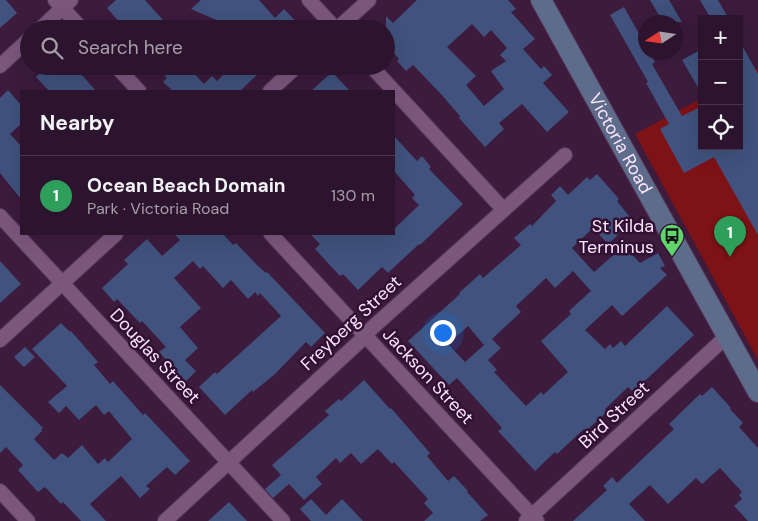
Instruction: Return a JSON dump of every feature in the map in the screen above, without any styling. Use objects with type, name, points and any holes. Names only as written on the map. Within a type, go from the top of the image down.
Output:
[{"type":"street","points":[[309,0],[328,20]]},
{"type":"street","points":[[346,20],[369,0]]},
{"type":"street","name":"Victoria Road","points":[[542,0],[758,392]]},
{"type":"street","points":[[48,20],[63,3],[75,20]]},
{"type":"street","points":[[0,66],[20,47]]},
{"type":"street","points":[[124,75],[138,90]]},
{"type":"street","points":[[271,90],[287,75]]},
{"type":"street","points":[[379,75],[393,90]]},
{"type":"street","points":[[395,92],[503,210]]},
{"type":"street","name":"Freyberg Street","points":[[165,521],[365,335],[565,156]]},
{"type":"street","name":"Douglas Street","points":[[0,216],[283,521]]},
{"type":"street","points":[[0,340],[115,235]]},
{"type":"street","name":"Jackson Street","points":[[272,235],[532,519]]},
{"type":"street","name":"Bird Street","points":[[532,519],[727,336]]},
{"type":"street","points":[[0,491],[23,520]]},
{"type":"shaded area","points":[[758,68],[758,360],[635,134],[698,100],[698,150],[743,150],[743,76]]},
{"type":"building","points":[[0,0],[6,0],[17,13],[0,28]]},
{"type":"building","points":[[116,0],[145,0],[163,20],[117,20],[107,8]]},
{"type":"building","points":[[201,0],[259,0],[275,18],[284,9],[294,20],[216,20],[191,9]]},
{"type":"building","points":[[417,0],[508,0],[516,9],[511,12],[535,39],[523,49],[541,69],[544,66],[552,75],[543,83],[569,112],[547,132],[522,104],[499,123],[504,129],[485,147],[440,93],[413,65],[406,71],[397,61],[399,59],[395,54],[395,21]],"holes":[[[472,24],[484,37],[491,30],[507,48],[500,55],[506,61],[491,71],[504,89],[484,106],[466,85],[476,76],[447,47]]]},
{"type":"building","points":[[650,0],[669,0],[678,15],[659,15]]},
{"type":"building","points":[[700,0],[718,0],[727,15],[709,15]]},
{"type":"building","points":[[624,7],[638,32],[638,60],[654,60],[655,62],[652,64],[682,116],[698,108],[698,150],[743,150],[743,47],[758,74],[758,235],[714,157],[684,173],[660,129],[669,124],[646,83],[648,82],[610,15]]},
{"type":"building","points":[[698,51],[698,87],[682,60]]},
{"type":"building","points":[[38,75],[82,75],[95,90],[48,90],[36,77]]},
{"type":"building","points":[[164,75],[196,75],[204,84],[212,76],[217,81],[223,75],[257,75],[241,90],[172,90],[163,82],[167,78]]},
{"type":"building","points":[[329,75],[335,75],[349,90],[312,90]]},
{"type":"building","points":[[8,90],[20,104],[20,125],[10,134],[20,145],[20,198],[0,173],[0,98]]},
{"type":"building","points":[[395,137],[417,161],[422,156],[431,167],[429,169],[463,204],[388,273],[382,267],[358,290],[343,274],[340,276],[315,249],[320,244],[311,235],[395,235],[395,228],[419,205],[412,198],[415,195],[395,172]]},
{"type":"building","points":[[597,174],[619,199],[617,201],[633,221],[608,244],[593,228],[572,248],[594,272],[624,246],[640,263],[658,253],[665,266],[660,268],[667,275],[622,316],[612,305],[585,330],[605,349],[610,344],[613,348],[621,341],[625,346],[667,306],[694,335],[633,392],[628,387],[605,409],[608,411],[588,429],[585,431],[584,429],[557,454],[555,452],[535,471],[498,431],[502,428],[457,378],[449,385],[408,341],[480,274],[483,278],[521,245],[514,238],[530,224],[532,226],[556,201],[551,195],[560,186],[568,195],[587,177],[590,180]],"holes":[[[573,271],[591,291],[569,311],[571,314],[541,341],[568,372],[543,395],[541,392],[526,406],[494,372],[497,370],[488,360],[501,348],[492,339],[521,312],[516,306],[546,278],[555,288]],[[468,326],[484,345],[465,362],[448,344]]]},
{"type":"building","points":[[175,235],[224,235],[233,245],[236,243],[257,265],[267,272],[325,333],[311,347],[306,342],[275,374],[253,392],[252,390],[225,415],[199,387],[215,372],[217,374],[281,316],[260,293],[258,296],[255,292],[248,299],[231,280],[223,288],[203,266],[200,269],[193,261],[174,278],[201,308],[180,327],[198,348],[185,360],[196,371],[183,384],[174,375],[177,372],[159,352],[166,347],[142,321],[140,323],[117,299],[114,302],[102,288],[128,264],[124,260],[147,239],[162,256],[180,240]]},
{"type":"building","points":[[0,261],[21,284],[0,303]]},
{"type":"building","points":[[61,323],[71,331],[98,362],[94,365],[110,384],[113,381],[143,415],[145,413],[190,461],[175,475],[167,467],[146,486],[150,489],[140,498],[121,476],[90,504],[106,521],[81,521],[45,487],[38,492],[18,470],[23,465],[6,447],[0,453],[0,385],[43,428],[34,439],[54,460],[62,453],[68,458],[82,445],[98,464],[105,458],[108,462],[132,439],[109,411],[104,415],[96,405],[79,420],[66,406],[59,413],[48,402],[67,386],[32,349]]},
{"type":"building","points":[[25,347],[35,357],[24,367],[14,357]]},
{"type":"building","points":[[364,380],[430,453],[427,456],[448,481],[454,476],[488,515],[480,521],[424,521],[433,513],[424,503],[428,499],[394,462],[392,464],[378,449],[361,464],[351,453],[340,463],[336,458],[316,477],[322,484],[304,500],[289,484],[273,498],[265,489],[281,475],[272,465],[329,415],[325,411],[339,399],[341,401]]},
{"type":"building","points":[[712,387],[743,423],[739,427],[758,448],[758,521],[748,521],[734,506],[742,499],[739,495],[742,492],[720,468],[702,484],[696,478],[668,504],[650,485],[629,504],[645,521],[573,521],[607,490],[603,486],[612,477],[617,483],[674,429],[669,424],[700,394],[702,396]]},
{"type":"building","points":[[311,499],[326,515],[342,499],[363,521],[311,521],[300,509]]},
{"type":"building","points":[[229,502],[247,521],[208,521]]},
{"type":"place","name":"St Kilda Terminus","points":[[672,257]]},
{"type":"place","name":"Ocean Beach Domain","points":[[730,257]]}]
